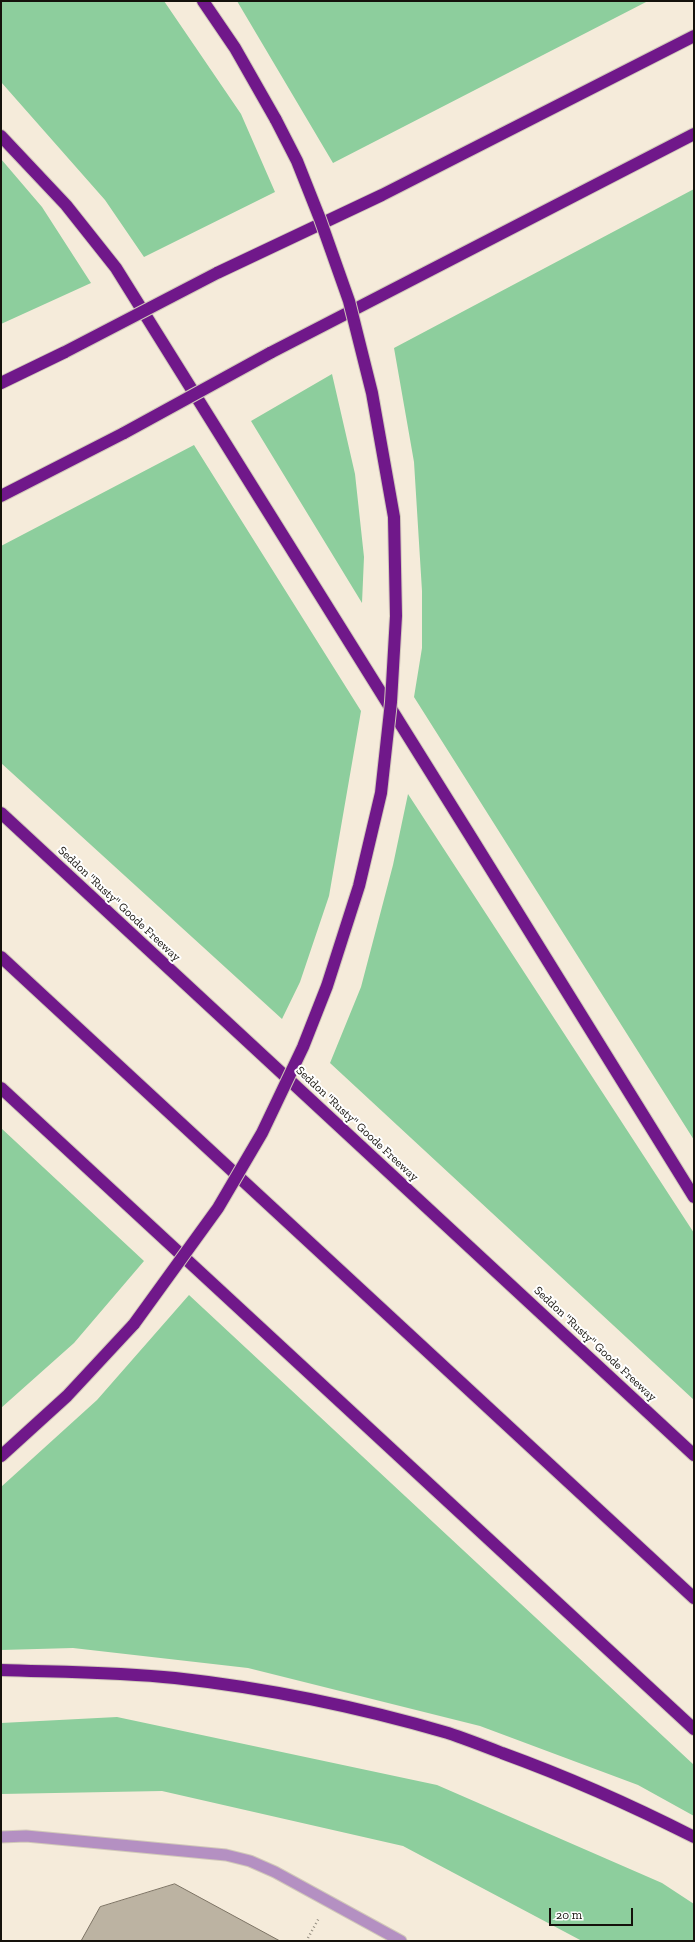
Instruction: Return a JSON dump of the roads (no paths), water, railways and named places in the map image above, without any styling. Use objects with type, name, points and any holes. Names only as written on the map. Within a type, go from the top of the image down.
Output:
[{"type":"highway","points":[[1,1456],[67,1396],[134,1324],[218,1208],[262,1133],[328,986],[359,886],[382,785],[391,702],[396,616],[394,517],[372,393],[349,302],[320,219],[297,161],[276,120],[235,48],[203,1]]},
{"type":"highway","points":[[1,383],[217,274],[382,195],[694,36]]},
{"type":"highway","points":[[1,496],[124,433],[270,353],[694,134]]},
{"type":"highway","points":[[1,136],[66,205],[116,268],[476,843],[694,1197]]},
{"type":"highway","name":"Seddon \"Rusty\" Goode Freeway","points":[[1,813],[694,1455]]},
{"type":"highway","points":[[1,957],[694,1598]]},
{"type":"highway","points":[[1,1088],[694,1729]]},
{"type":"highway","points":[[1,1670],[175,1678],[264,1690],[355,1709],[449,1733],[552,1771],[643,1811],[694,1837]]},
{"type":"lane","points":[[1,1837],[26,1836],[226,1855],[250,1861],[274,1872],[401,1941]]}]
